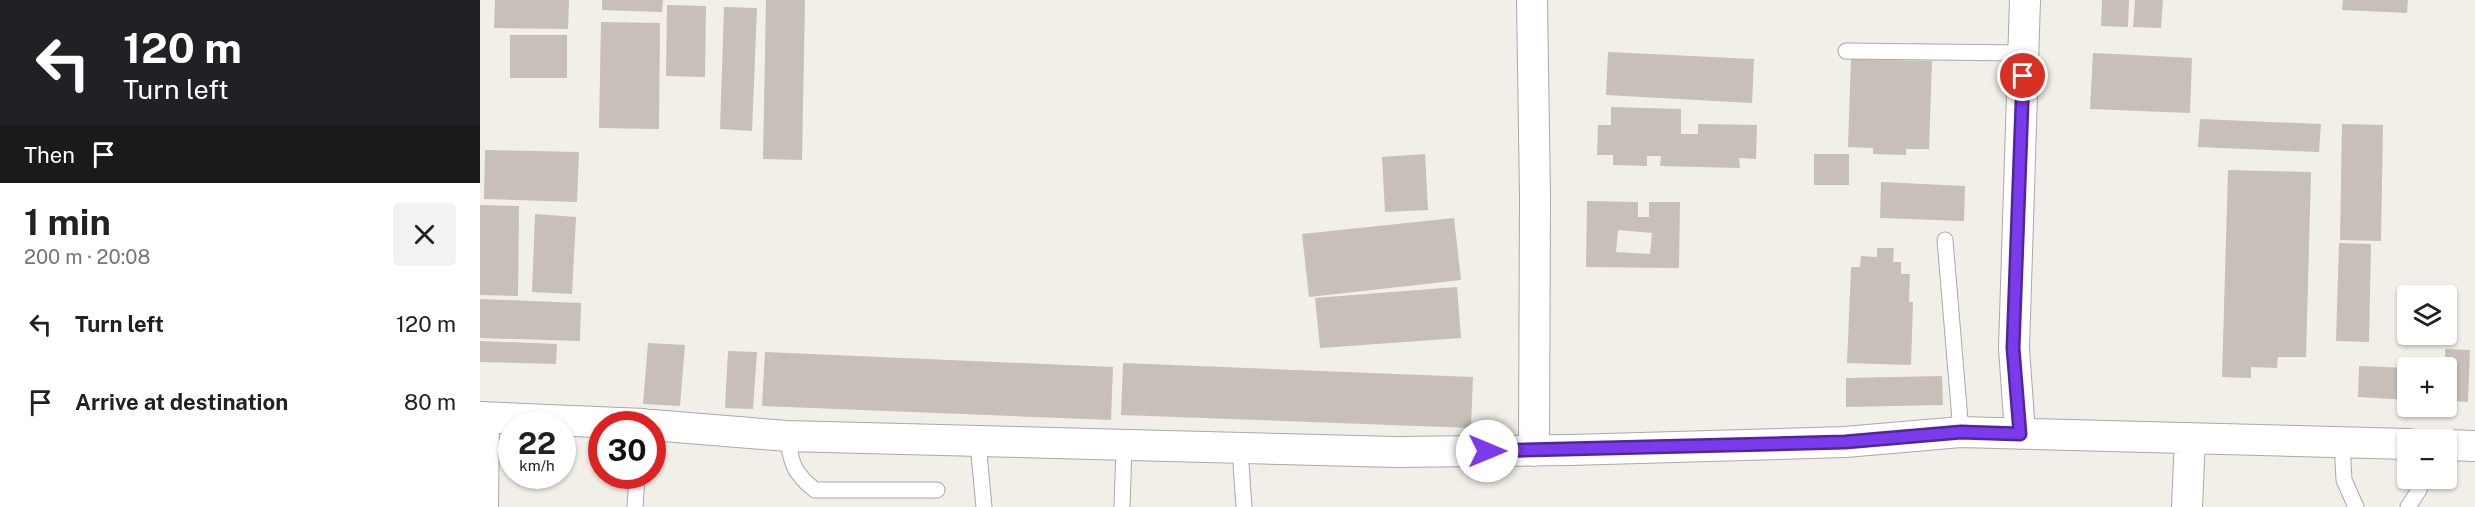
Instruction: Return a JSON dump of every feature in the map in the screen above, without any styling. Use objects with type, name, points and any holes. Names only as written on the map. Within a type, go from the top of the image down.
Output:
[{"type":"street","points":[[1532,0],[1535,196],[1534,451]]},
{"type":"street","points":[[2020,434],[2013,348],[2025,0]]},
{"type":"street","points":[[483,507],[482,417],[588,422]]},
{"type":"street","points":[[666,426],[788,436],[978,443],[1395,452],[1534,451],[1845,442],[1961,432],[2397,444]]},
{"type":"street","points":[[2187,507],[2190,438]]},
{"type":"street","points":[[2457,445],[2475,446]]},
{"type":"lane","points":[[1846,51],[2023,53]]},
{"type":"lane","points":[[1945,240],[1961,432]]},
{"type":"lane","points":[[788,436],[791,460],[800,478],[815,490],[937,490]]},
{"type":"lane","points":[[2342,442],[2344,480],[2356,507]]},
{"type":"lane","points":[[978,443],[984,507]]},
{"type":"lane","points":[[1122,507],[1124,447]]},
{"type":"lane","points":[[1240,449],[1244,507]]},
{"type":"lane","points":[[635,507],[636,489]]},
{"type":"lane","points":[[2408,507],[2419,489]]},
{"type":"building","points":[[495,0],[569,0],[568,29],[494,28]]},
{"type":"building","points":[[602,0],[663,0],[662,12],[602,10]]},
{"type":"building","points":[[766,0],[805,0],[802,160],[763,159]]},
{"type":"building","points":[[2102,0],[2129,0],[2128,27],[2101,26]]},
{"type":"building","points":[[2135,0],[2163,0],[2161,28],[2133,27]]},
{"type":"building","points":[[2343,0],[2408,0],[2407,13],[2342,10]]},
{"type":"building","points":[[667,5],[706,6],[705,77],[666,76]]},
{"type":"building","points":[[724,7],[757,8],[752,131],[720,129]]},
{"type":"building","points":[[601,22],[660,23],[659,129],[599,128]]},
{"type":"building","points":[[510,35],[567,35],[567,78],[510,78]]},
{"type":"building","points":[[1608,52],[1754,59],[1752,103],[1606,95]]},
{"type":"building","points":[[2093,53],[2192,58],[2190,113],[2090,109]]},
{"type":"building","points":[[1851,59],[1932,61],[1929,149],[1906,149],[1906,155],[1873,154],[1873,148],[1848,147]]},
{"type":"building","points":[[1611,107],[1681,109],[1681,134],[1698,134],[1698,124],[1757,125],[1756,159],[1739,158],[1740,168],[1660,166],[1661,156],[1647,156],[1647,166],[1613,165],[1613,155],[1597,155],[1598,125],[1611,125]]},
{"type":"building","points":[[2200,119],[2321,124],[2319,152],[2198,147]]},
{"type":"building","points":[[2342,124],[2383,125],[2381,241],[2340,240]]},
{"type":"building","points":[[485,150],[579,152],[577,202],[484,199]]},
{"type":"building","points":[[1425,154],[1428,210],[1385,212],[1382,157]]},
{"type":"building","points":[[1814,154],[1849,154],[1849,185],[1814,185]]},
{"type":"building","points":[[2228,170],[2311,172],[2306,357],[2278,357],[2277,368],[2251,367],[2251,378],[2222,377]]},
{"type":"building","points":[[1881,182],[1965,186],[1964,221],[1880,218]]},
{"type":"building","points":[[1587,201],[1638,202],[1638,217],[1649,217],[1649,202],[1680,202],[1679,268],[1586,267]],"holes":[[[1618,230],[1652,233],[1650,254],[1616,252]]]},
{"type":"building","points":[[480,205],[519,206],[518,296],[480,295]]},
{"type":"building","points":[[535,214],[576,217],[572,294],[532,292]]},
{"type":"building","points":[[1454,218],[1461,280],[1309,297],[1302,234]]},
{"type":"building","points":[[2339,243],[2371,244],[2369,342],[2336,341]]},
{"type":"building","points":[[1877,248],[1894,248],[1893,262],[1901,262],[1901,274],[1910,274],[1909,302],[1913,302],[1911,365],[1847,363],[1851,267],[1860,267],[1861,256],[1877,257]]},
{"type":"building","points":[[1457,287],[1461,338],[1320,348],[1315,298]]},
{"type":"building","points":[[480,299],[581,303],[580,341],[480,338]]},
{"type":"building","points":[[480,341],[557,344],[556,364],[480,362]]},
{"type":"building","points":[[648,343],[685,345],[680,406],[643,404]]},
{"type":"building","points":[[2445,349],[2470,350],[2468,402],[2457,402],[2457,357],[2445,357]]},
{"type":"building","points":[[728,351],[757,352],[753,409],[725,408]]},
{"type":"building","points":[[765,352],[1113,367],[1111,420],[762,406]]},
{"type":"building","points":[[1123,363],[1473,377],[1471,428],[1121,415]]},
{"type":"building","points":[[2359,366],[2397,368],[2397,399],[2358,397]]},
{"type":"building","points":[[1942,376],[1943,405],[1846,407],[1846,378]]},
{"type":"route","points":[[1487,451],[1845,442],[1961,432],[2020,434],[2013,348],[2023,76]]}]
